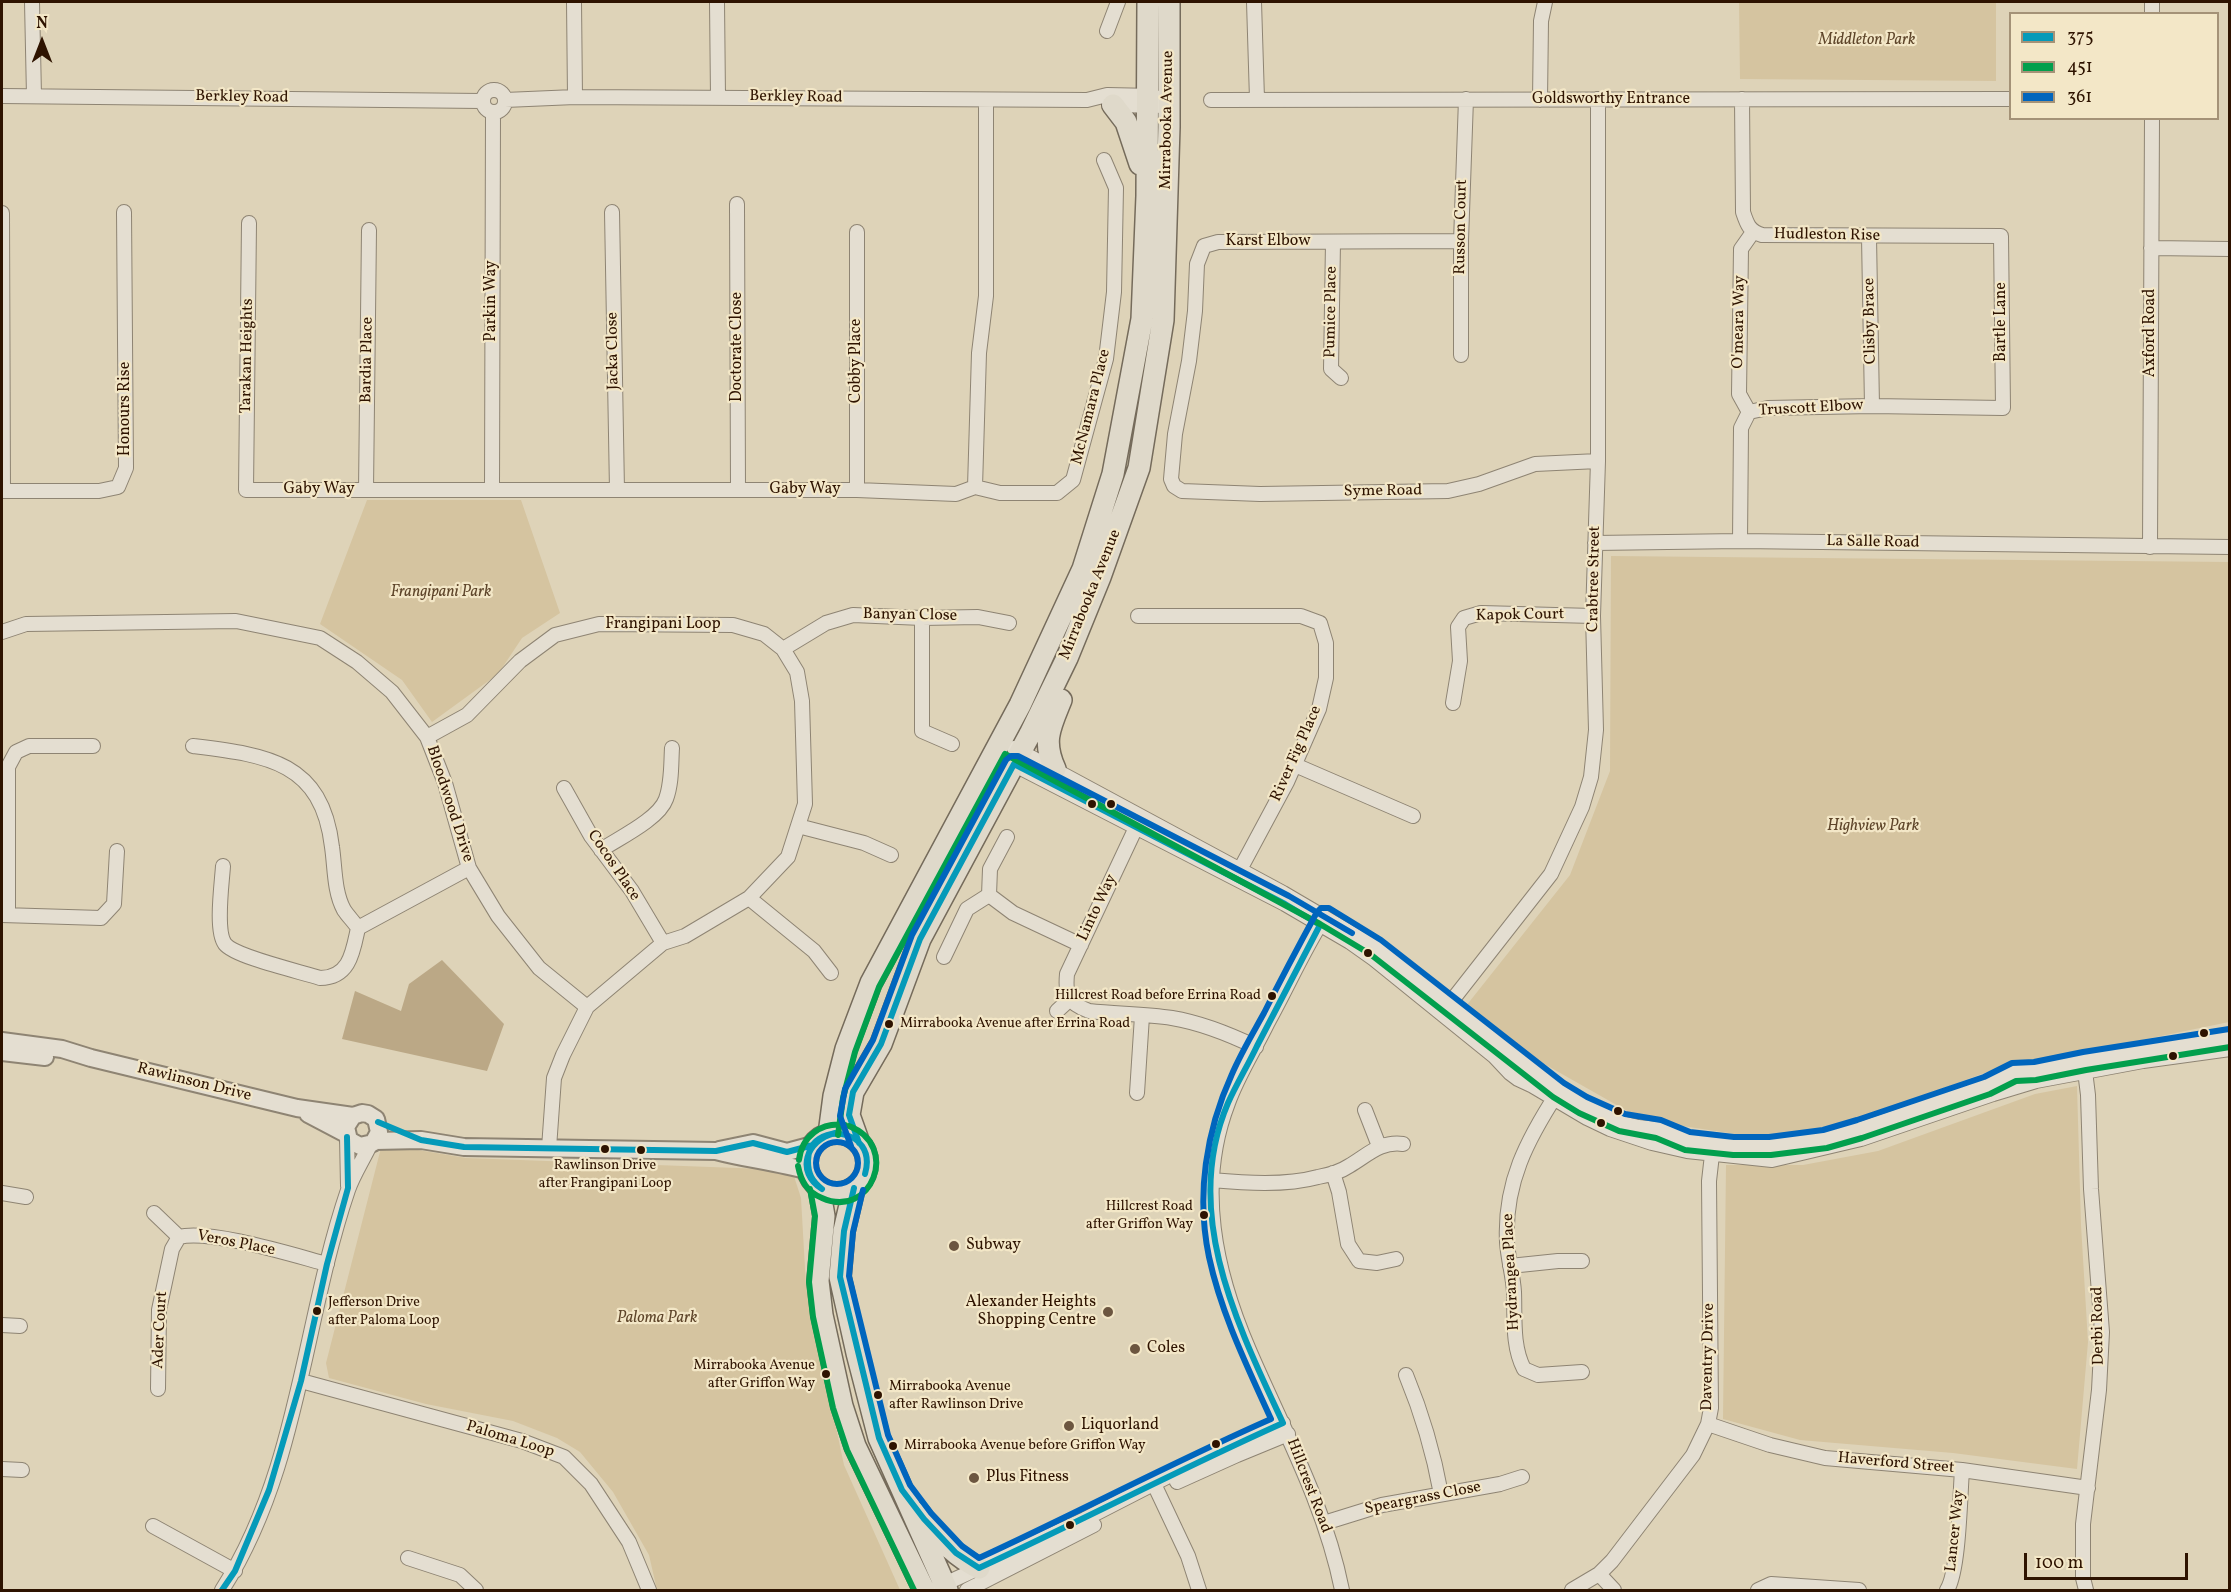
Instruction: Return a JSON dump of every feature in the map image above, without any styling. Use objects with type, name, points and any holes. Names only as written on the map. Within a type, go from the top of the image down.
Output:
[{"type":"main road","name":"Mirrabooka Avenue","points":[[936,1589],[902,1490],[879,1438],[840,1277],[844,1231],[854,1188],[865,1177],[867,1169],[865,1151],[859,1143],[849,1115],[853,1092],[881,1044],[920,939],[1007,753],[1083,569],[1113,474],[1142,319],[1147,196],[1148,2]]},
{"type":"main road","name":"Mirrabooka Avenue","points":[[936,1589],[855,1446],[842,1406],[820,1304],[818,1281],[824,1216],[807,1162],[821,1140],[846,1049],[871,983],[1007,753],[1067,658],[1100,577],[1139,468],[1163,320],[1169,101],[1169,2]]},
{"type":"main road","points":[[1113,105],[1126,122],[1140,162],[1147,196]]},
{"type":"main road","points":[[1054,769],[1049,756],[1049,731],[1066,688],[1067,658]]},
{"type":"main road","points":[[821,1140],[845,1134],[859,1143]]},
{"type":"main road","points":[[813,1179],[836,1193],[854,1188]]},
{"type":"main road","points":[[902,1490],[934,1531],[968,1562],[979,1568]]},
{"type":"street","points":[[32,2],[34,96]]},
{"type":"street","points":[[574,2],[575,97]]},
{"type":"street","points":[[717,2],[718,98]]},
{"type":"street","points":[[1107,31],[1118,2]]},
{"type":"street","points":[[1254,2],[1257,99]]},
{"type":"street","points":[[1540,100],[1541,21],[1545,2]]},
{"type":"street","points":[[493,89],[501,92],[505,100],[502,109],[493,113],[485,109],[482,101],[485,93],[493,89]]},
{"type":"street","name":"Berkley Road","points":[[1087,100],[1107,95],[1147,101]]},
{"type":"street","name":"Berkley Road","points":[[2,96],[482,101]]},
{"type":"street","name":"Berkley Road","points":[[505,100],[575,97],[1087,100],[1113,105],[1169,101]]},
{"type":"street","name":"Russon Court","points":[[1461,355],[1461,241],[1466,99]]},
{"type":"street","name":"Crabtree Street","points":[[1445,1009],[1551,874],[1582,807],[1591,777],[1596,730],[1593,616],[1598,461],[1598,99]]},
{"type":"street","name":"Hudleston Rise","points":[[1742,99],[1743,212],[1747,225],[1753,232],[1762,235],[2001,237]]},
{"type":"street","name":"Goldsworthy Entrance","points":[[1211,100],[2009,99]]},
{"type":"street","points":[[975,487],[980,353],[986,296],[986,100]]},
{"type":"street","name":"Parkin Way","points":[[492,490],[493,113]]},
{"type":"street","name":"Axford Road","points":[[2150,547],[2152,120]]},
{"type":"street","name":"McNamara Place","points":[[975,487],[1000,493],[1057,493],[1073,480],[1106,359],[1114,292],[1116,188],[1104,160]]},
{"type":"street","name":"Doctorate Close","points":[[737,204],[738,490]]},
{"type":"street","name":"Honours Rise","points":[[2,491],[99,491],[118,487],[126,468],[124,212]]},
{"type":"street","name":"Jacka Close","points":[[612,212],[617,490]]},
{"type":"street","points":[[2,213],[2,491]]},
{"type":"street","name":"Tarakan Heights","points":[[246,490],[249,223]]},
{"type":"street","name":"Bardia Place","points":[[366,490],[369,230]]},
{"type":"street","name":"Cobby Place","points":[[857,232],[857,490]]},
{"type":"street","name":"O'meara Way","points":[[1749,412],[1739,393],[1740,249],[1753,232]]},
{"type":"street","name":"Clisby Brace","points":[[1869,237],[1872,406]]},
{"type":"street","name":"Bartle Lane","points":[[2001,237],[2003,408]]},
{"type":"street","name":"Karst Elbow","points":[[1171,479],[1175,434],[1189,362],[1197,264],[1204,246],[1218,242],[1461,241]]},
{"type":"street","name":"Pumice Place","points":[[1333,242],[1331,369],[1341,378]]},
{"type":"street","points":[[2151,248],[2229,249]]},
{"type":"street","name":"Truscott Elbow","points":[[1740,541],[1741,428],[1749,412],[1768,408],[1872,406],[2003,408]]},
{"type":"street","name":"Syme Road","points":[[1171,479],[1174,486],[1182,491],[1260,494],[1448,491],[1479,484],[1534,464],[1598,461]]},
{"type":"street","name":"Gaby Way","points":[[246,490],[857,490],[956,494],[975,487]]},
{"type":"street","name":"La Salle Road","points":[[1595,543],[1740,541],[2229,547]]},
{"type":"street","name":"Kapok Court","points":[[1453,703],[1460,661],[1458,627],[1464,618],[1481,614],[1593,616]]},
{"type":"street","name":"Banyan Close","points":[[783,649],[826,623],[853,615],[922,618],[978,617],[1009,623]]},
{"type":"street","name":"River Fig Place","points":[[1138,616],[1301,616],[1320,623],[1326,643],[1323,694],[1319,709],[1295,765],[1237,874]]},
{"type":"street","points":[[922,618],[922,731],[952,744]]},
{"type":"street","name":"Bloodwood Drive","points":[[2,632],[26,624],[236,621],[320,638],[357,662],[392,692],[427,737],[445,783],[469,868],[498,916],[539,968],[587,1007]]},
{"type":"street","name":"Frangipani Loop","points":[[427,737],[466,715],[533,650],[555,635],[599,624],[733,625],[764,634],[783,649],[797,672],[802,701],[805,804],[788,857],[749,898],[685,936],[663,943],[587,1007],[554,1078],[549,1148]]},
{"type":"street","points":[[93,746],[29,746],[16,753],[8,767],[5,915],[101,918],[114,904],[117,851]]},
{"type":"street","points":[[193,746],[256,755],[283,764],[305,781],[321,802],[331,835],[341,902],[358,928]]},
{"type":"street","points":[[601,850],[653,816],[663,805],[669,786],[672,748]]},
{"type":"street","points":[[1007,753],[1054,769],[1138,822]]},
{"type":"street","points":[[1007,753],[1375,947],[1445,1009],[1556,1095],[1610,1129],[1652,1143],[1687,1151],[1713,1149],[1772,1160],[1861,1139],[1993,1094],[2085,1066],[2229,1038]]},
{"type":"street","points":[[1295,765],[1413,816]]},
{"type":"street","name":"Cocos Place","points":[[564,788],[601,850],[632,891],[663,943]]},
{"type":"street","name":"Linto Way","points":[[1069,1000],[1066,988],[1067,974],[1138,822]]},
{"type":"street","points":[[798,826],[864,843],[891,855]]},
{"type":"street","points":[[989,895],[990,869],[1007,837]]},
{"type":"street","points":[[223,866],[222,938],[225,944],[232,950],[320,978],[335,976],[347,966],[358,928],[469,868]]},
{"type":"street","points":[[989,895],[1013,913],[1081,945]]},
{"type":"street","points":[[944,957],[967,909],[989,895]]},
{"type":"street","points":[[749,898],[814,951],[831,973]]},
{"type":"street","name":"Hillcrest Road","points":[[1322,920],[1228,1103],[1219,1130],[1211,1180],[1211,1210],[1215,1240],[1225,1281],[1249,1349],[1286,1428],[1324,1523],[1342,1590]]},
{"type":"street","points":[[1058,1011],[1069,1000],[1089,1011],[1188,1021],[1209,1027],[1256,1047]]},
{"type":"street","points":[[1137,1093],[1142,1016]]},
{"type":"street","name":"Rawlinson Drive","points":[[2,1041],[62,1048],[91,1058],[297,1108],[352,1116],[368,1114],[378,1122],[421,1140]]},
{"type":"street","points":[[2085,1066],[2229,1049]]},
{"type":"street","name":"Rawlinson Drive","points":[[2,1052],[58,1059],[91,1058]]},
{"type":"street","name":"Derbi Road","points":[[2085,1066],[2091,1189],[2102,1332],[2099,1390],[2082,1549],[2085,1590]]},
{"type":"street","name":"Hydrangea Place","points":[[1556,1095],[1526,1148],[1510,1193],[1507,1233],[1517,1356],[1524,1369],[1538,1375],[1582,1372]]},
{"type":"street","name":"Rawlinson Drive","points":[[297,1108],[347,1136],[357,1146],[421,1140],[464,1147],[716,1151],[753,1143],[787,1152],[821,1140]]},
{"type":"street","points":[[1365,1110],[1380,1146]]},
{"type":"street","points":[[348,1188],[346,1124],[352,1116]]},
{"type":"street","points":[[222,1590],[235,1570],[269,1490],[301,1381],[327,1264],[348,1188],[379,1132],[378,1122]]},
{"type":"street","points":[[1211,1180],[1276,1182],[1316,1178],[1347,1168],[1380,1146],[1403,1144]]},
{"type":"street","name":"Daventry Drive","points":[[1572,1590],[1599,1574],[1612,1561],[1694,1455],[1708,1424],[1711,1408],[1709,1181],[1713,1149]]},
{"type":"street","name":"Rawlinson Drive","points":[[716,1151],[739,1157],[772,1161],[813,1179]]},
{"type":"street","points":[[1333,1173],[1339,1192],[1348,1244],[1359,1261],[1377,1263],[1396,1259]]},
{"type":"street","points":[[2,1194],[26,1197]]},
{"type":"street","name":"Veros Place","points":[[153,1213],[178,1237],[193,1235],[216,1238],[327,1264]]},
{"type":"street","name":"Ader Court","points":[[158,1389],[159,1310],[172,1249],[178,1237]]},
{"type":"street","points":[[1510,1266],[1582,1261]]},
{"type":"street","points":[[2,1325],[20,1326]]},
{"type":"street","points":[[1406,1375],[1429,1437],[1441,1494]]},
{"type":"street","name":"Paloma Loop","points":[[301,1381],[522,1441],[564,1457],[591,1484],[629,1542],[649,1590]]},
{"type":"street","name":"Haverford Street","points":[[1708,1424],[1770,1445],[1825,1458],[1962,1470],[2088,1488]]},
{"type":"street","points":[[967,1590],[1156,1488],[1200,1460],[1286,1428]]},
{"type":"street","points":[[2,1469],[22,1470]]},
{"type":"street","name":"Lancer Way","points":[[1947,1590],[1950,1586],[1955,1555],[1962,1470]]},
{"type":"street","name":"Speargrass Close","points":[[1324,1523],[1382,1505],[1500,1484],[1522,1477]]},
{"type":"street","points":[[936,1589],[1156,1488]]},
{"type":"street","points":[[1156,1488],[1188,1556],[1199,1590]]},
{"type":"street","points":[[153,1526],[235,1570]]},
{"type":"street","points":[[408,1558],[460,1575],[476,1590]]},
{"type":"street","points":[[1599,1574],[1614,1590]]},
{"type":"street","points":[[1758,1590],[1771,1584],[1859,1590]]},
{"type":"green space","name":"Middleton Park","points":[[1739,2],[1996,2],[1996,81],[1740,79]]},
{"type":"green space","name":"Frangipani Park","points":[[367,500],[521,500],[560,613],[522,638],[498,674],[432,722],[402,680],[320,624]]},
{"type":"green space","name":"Highview Park","points":[[1611,556],[2229,562],[2229,1022],[1987,1072],[1845,1125],[1755,1137],[1643,1120],[1525,1053],[1466,1006],[1570,875],[1610,771]]},
{"type":"green space","points":[[2077,1086],[2081,1225],[2088,1342],[2077,1469],[1953,1453],[1800,1440],[1723,1419],[1726,1165],[1803,1165],[1878,1151],[2035,1094]]},
{"type":"green space","name":"Paloma Park","points":[[382,1144],[466,1158],[792,1170],[801,1198],[806,1286],[844,1465],[900,1590],[657,1590],[649,1555],[613,1492],[580,1452],[557,1438],[513,1421],[426,1404],[329,1378],[326,1363]]},
{"type":"shaded area","points":[[442,960],[504,1024],[487,1071],[342,1039],[355,991],[401,1011],[409,984]]},
{"type":"transit line","name":"451","points":[[838,1135],[843,1098],[855,1052],[879,987],[1005,754],[1320,924],[1370,954],[1553,1097],[1579,1113],[1619,1131],[1656,1138],[1685,1150],[1733,1155],[1771,1155],[1827,1148],[1990,1094],[2016,1081],[2036,1080],[2230,1047]]},
{"type":"transit line","name":"361","points":[[851,1146],[840,1116],[845,1089],[873,1040],[912,935],[1006,760],[1011,756],[1018,756],[1289,896],[1352,933]]},
{"type":"transit line","name":"375","points":[[854,1188],[844,1231],[840,1277],[879,1438],[902,1490],[924,1519],[956,1553],[979,1568],[1283,1423],[1248,1347],[1233,1307],[1221,1267],[1213,1226],[1210,1185],[1215,1144],[1228,1103],[1320,925],[1285,904],[1014,764],[920,939],[881,1044],[853,1092],[849,1115],[859,1143]]},
{"type":"transit line","name":"361","points":[[863,1190],[853,1232],[849,1276],[888,1435],[910,1485],[931,1513],[962,1546],[979,1558],[1271,1419],[1236,1339],[1214,1278],[1205,1234],[1203,1210],[1206,1164],[1216,1118],[1236,1066],[1310,924],[1321,908],[1329,908],[1381,940],[1564,1083],[1587,1097],[1625,1114],[1661,1120],[1690,1132],[1734,1137],[1769,1137],[1823,1130],[1984,1077],[2012,1063],[2034,1062],[2229,1029]]},
{"type":"transit line","name":"375","points":[[378,1122],[421,1140],[464,1147],[716,1151],[753,1143],[787,1152],[813,1145]]},
{"type":"transit line","name":"451","points":[[799,1160],[804,1144],[814,1132],[828,1126],[845,1125]]},
{"type":"transit line","name":"451","points":[[798,1166],[806,1185],[812,1193],[822,1198],[839,1202],[854,1199],[866,1190],[873,1178],[876,1163],[874,1149],[865,1136],[849,1126]]},
{"type":"transit line","name":"375","points":[[822,1189],[809,1174],[808,1157],[817,1142],[835,1133]]},
{"type":"transit line","name":"375","points":[[822,1189],[811,1177],[808,1161],[811,1148],[819,1139],[830,1134],[842,1134],[853,1138],[862,1146],[867,1158],[865,1174]]},
{"type":"transit line","name":"375","points":[[222,1590],[235,1571],[269,1490],[301,1381],[327,1264],[348,1188],[347,1137]]},
{"type":"transit line","name":"361","points":[[837,1142],[852,1148],[858,1163],[852,1178],[837,1184],[822,1178],[816,1163],[822,1148],[837,1142]]},
{"type":"transit line","name":"451","points":[[810,1189],[815,1216],[809,1282],[813,1317],[833,1408],[847,1450],[914,1590]]},
{"type":"place","name":"Hillcrest Road before Errina Road","points":[[1272,996]]},
{"type":"place","name":"Mirrabooka Avenue after Errina Road","points":[[889,1024]]},
{"type":"place","name":"Rawlinson Drive after Frangipani Loop","points":[[605,1149]]},
{"type":"place","name":"Hillcrest Road after Griffon Way","points":[[1204,1215]]},
{"type":"place","name":"Subway","points":[[954,1246]]},
{"type":"place","name":"Jefferson Drive after Paloma Loop","points":[[317,1311]]},
{"type":"place","name":"Alexander Heights Shopping Centre","points":[[1108,1312]]},
{"type":"place","name":"Coles","points":[[1135,1349]]},
{"type":"place","name":"Mirrabooka Avenue after Griffon Way","points":[[826,1374]]},
{"type":"place","name":"Mirrabooka Avenue after Rawlinson Drive","points":[[878,1395]]},
{"type":"place","name":"Liquorland","points":[[1069,1426]]},
{"type":"place","name":"Mirrabooka Avenue before Griffon Way","points":[[893,1446]]},
{"type":"place","name":"Plus Fitness","points":[[974,1478]]}]
